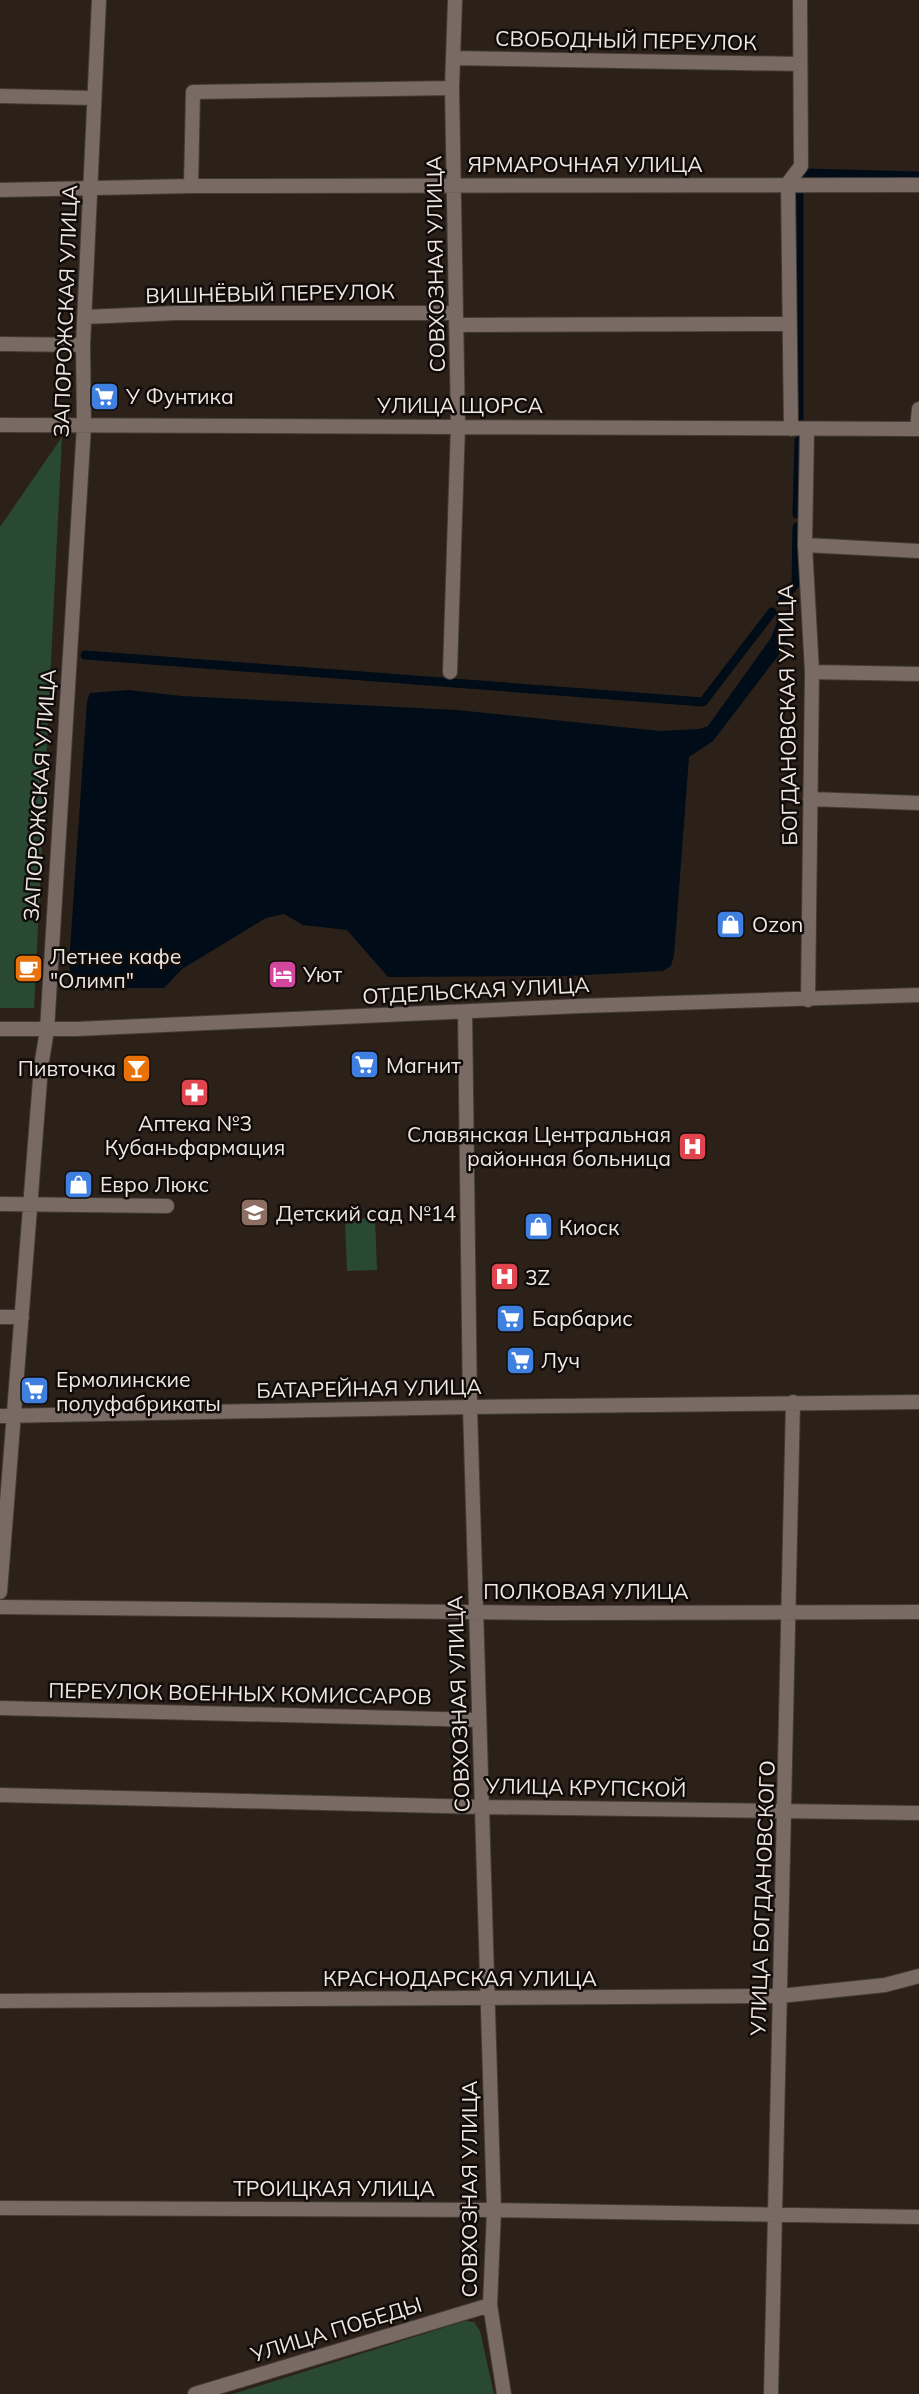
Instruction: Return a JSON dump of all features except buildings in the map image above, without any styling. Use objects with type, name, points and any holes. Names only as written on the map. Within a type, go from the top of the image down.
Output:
[{"type":"street","name":"ЗАПОРОЖСКАЯ УЛИЦА","points":[[0,1592],[6,1416],[22,1317],[41,1067],[47,1030],[84,426],[83,345],[99,0]]},
{"type":"street","name":"СОВХОЗНАЯ УЛИЦА","points":[[450,672],[458,425],[456,185],[452,88],[455,0]]},
{"type":"street","points":[[791,429],[788,183],[801,166],[800,0]]},
{"type":"street","name":"СВОБОДНЫЙ ПЕРЕУЛОК","points":[[453,58],[799,64]]},
{"type":"street","points":[[191,186],[193,92],[452,88]]},
{"type":"street","points":[[0,96],[93,99]]},
{"type":"street","name":"ЯРМАРОЧНАЯ УЛИЦА","points":[[0,190],[90,190],[191,186],[788,183],[919,185]]},
{"type":"street","name":"ВИШНЁВЫЙ ПЕРЕУЛОК","points":[[85,317],[176,313],[789,324]]},
{"type":"street","points":[[0,344],[83,345]]},
{"type":"street","points":[[918,429],[919,409]]},
{"type":"street","name":"УЛИЦА ЩОРСА","points":[[0,425],[458,425],[918,429]]},
{"type":"street","name":"БОГДАНОВСКАЯ УЛИЦА","points":[[807,429],[805,545],[812,672],[808,1000]]},
{"type":"street","points":[[805,545],[919,551]]},
{"type":"street","points":[[812,672],[919,674]]},
{"type":"street","points":[[810,799],[919,803]]},
{"type":"street","name":"ОТДЕЛЬСКАЯ УЛИЦА","points":[[0,1029],[47,1030],[919,995]]},
{"type":"street","name":"СОВХОЗНАЯ УЛИЦА","points":[[465,1012],[471,1407],[494,2210],[490,2305],[504,2394]]},
{"type":"street","points":[[0,1204],[167,1206]]},
{"type":"street","points":[[0,1317],[22,1317]]},
{"type":"street","name":"БАТАРЕЙНАЯ УЛИЦА","points":[[6,1416],[793,1402],[919,1402]]},
{"type":"street","name":"УЛИЦА БОГДАНОВСКОГО","points":[[771,2394],[793,1402]]},
{"type":"street","name":"ПОЛКОВАЯ УЛИЦА","points":[[0,1607],[476,1612],[919,1612]]},
{"type":"street","name":"ПЕРЕУЛОК ВОЕННЫХ КОМИССАРОВ","points":[[0,1708],[479,1720]]},
{"type":"street","name":"УЛИЦА КРУПСКОЙ","points":[[0,1795],[482,1807],[919,1813]]},
{"type":"street","name":"КРАСНОДАРСКАЯ УЛИЦА","points":[[0,2001],[489,2000],[780,1996],[885,1985],[919,1976]]},
{"type":"street","name":"ТРОИЦКАЯ УЛИЦА","points":[[0,2208],[494,2210],[919,2217]]},
{"type":"street","name":"УЛИЦА ПОБЕДЫ","points":[[195,2394],[490,2305]]},
{"type":"green space","points":[[62,437],[34,1008],[0,1008],[0,527]]},
{"type":"green space","points":[[375,1218],[377,1270],[347,1271],[345,1219]]},
{"type":"green space","points":[[465,2321],[474,2322],[480,2331],[494,2394],[233,2394]]},
{"type":"shaded area","points":[[788,610],[792,615],[784,648],[713,741],[689,757],[674,955],[671,966],[663,971],[566,976],[388,977],[347,930],[303,925],[284,914],[266,918],[182,969],[164,988],[90,988],[78,983],[71,974],[69,964],[87,701],[90,693],[128,690],[182,696],[457,710],[660,731],[699,729],[708,726],[771,638],[781,612]]},
{"type":"waterway","points":[[803,178],[806,173],[919,176]]},
{"type":"waterway","points":[[799,193],[799,418]]},
{"type":"waterway","points":[[797,514],[799,440]]},
{"type":"waterway","points":[[783,599],[796,583],[797,527]]},
{"type":"waterway","points":[[85,655],[703,702],[772,612]]},
{"type":"place","name":"У Фунтика","points":[[105,396]]},
{"type":"place","name":"Ozon","points":[[731,924]]},
{"type":"place","name":"Летнее кафе \"Олимп\"","points":[[29,968]]},
{"type":"place","name":"Уют","points":[[282,974]]},
{"type":"place","name":"Магнит","points":[[365,1065]]},
{"type":"place","name":"Пивточка","points":[[137,1068]]},
{"type":"place","name":"Аптека №3 Кубаньфармация","points":[[195,1092]]},
{"type":"place","name":"Славянская Центральная районная больница","points":[[692,1146]]},
{"type":"place","name":"Евро Люкс","points":[[79,1184]]},
{"type":"place","name":"Детский сад №14","points":[[255,1213]]},
{"type":"place","name":"Киоск","points":[[538,1227]]},
{"type":"place","name":"3Z","points":[[504,1277]]},
{"type":"place","name":"Барбарис","points":[[511,1318]]},
{"type":"place","name":"Луч","points":[[520,1360]]},
{"type":"place","name":"Ермолинские полуфабрикаты","points":[[35,1391]]}]
